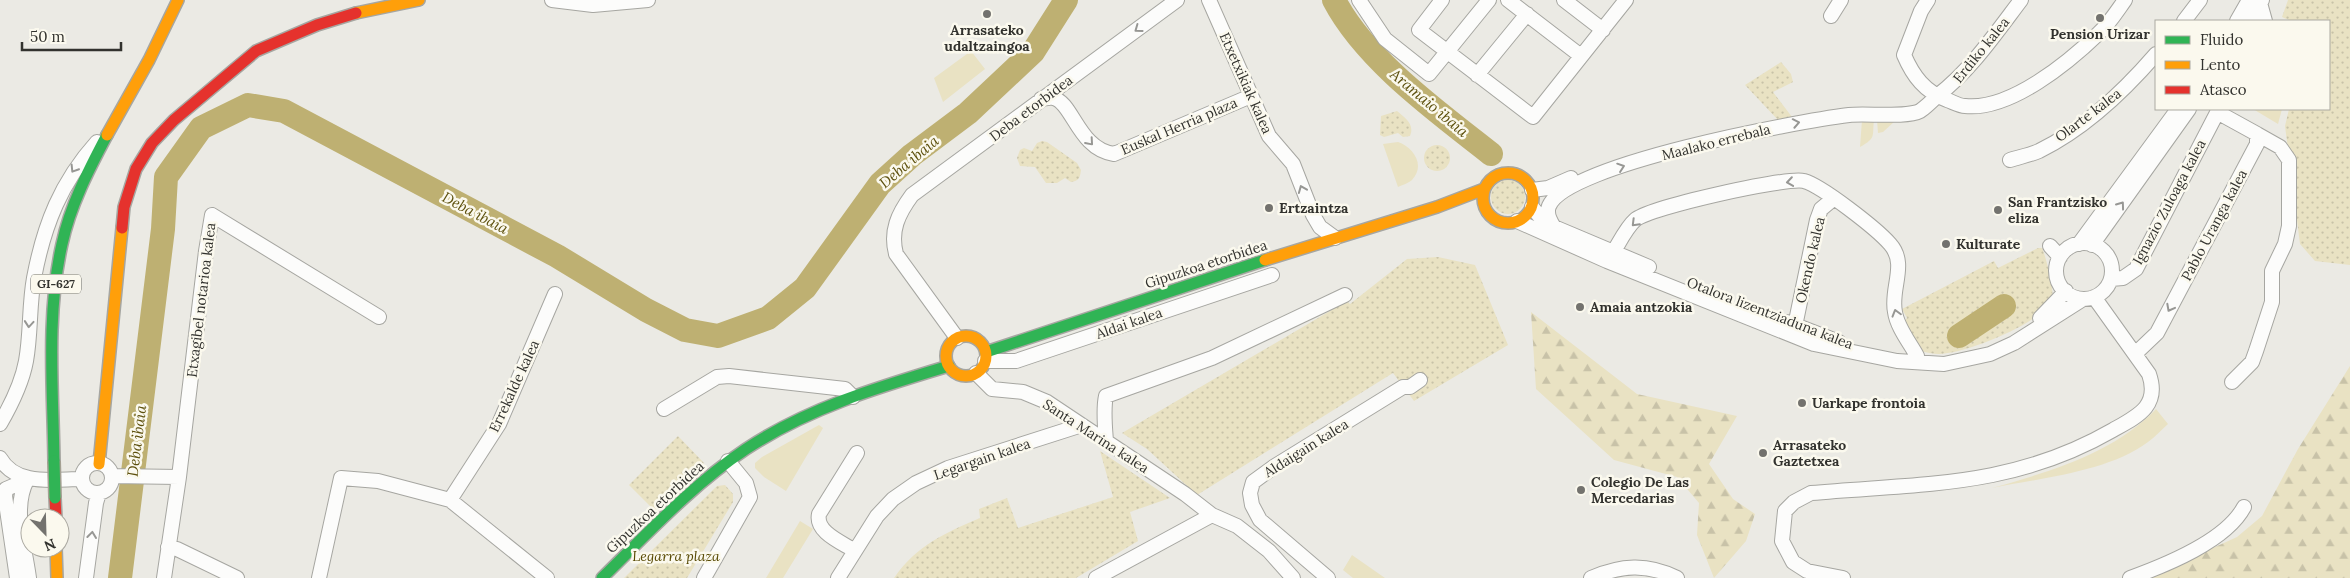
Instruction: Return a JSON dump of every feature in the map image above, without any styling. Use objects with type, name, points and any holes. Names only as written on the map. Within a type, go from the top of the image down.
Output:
[{"type":"street","name":"GI-627","points":[[56,508],[54,304],[62,243],[82,187],[153,55],[178,0]]},
{"type":"street","points":[[99,464],[124,207],[131,179],[140,159],[159,132],[257,51],[301,31],[344,16],[396,3],[419,0]]},
{"type":"street","points":[[552,0],[586,5],[648,0]]},
{"type":"street","name":"Deba etorbidea","points":[[957,338],[896,254],[893,241],[896,224],[912,195],[1177,0]]},
{"type":"street","points":[[1359,0],[1385,39],[1429,74],[1489,0]]},
{"type":"street","points":[[1442,0],[1419,30],[1533,117],[1626,0]]},
{"type":"street","points":[[1508,0],[1581,56]]},
{"type":"street","points":[[1564,0],[1602,30]]},
{"type":"street","points":[[1831,16],[1841,0]]},
{"type":"street","points":[[1928,0],[1921,11],[1904,55],[1911,73],[1937,96],[1964,106],[1976,106],[2016,94],[2067,62],[2101,32],[2125,0]]},
{"type":"street","name":"Erdiko kalea","points":[[1918,112],[1950,88],[2021,0]]},
{"type":"street","points":[[2185,20],[2200,0]]},
{"type":"street","name":"Etxetxikiak kalea","points":[[1208,1],[1268,136],[1293,164],[1313,216],[1320,228],[1335,238]]},
{"type":"street","points":[[2238,20],[2257,1]]},
{"type":"street","points":[[2248,20],[2257,1]]},
{"type":"street","points":[[2257,1],[2265,20]]},
{"type":"street","points":[[1478,75],[1527,14]]},
{"type":"street","name":"Olarte kalea","points":[[2010,160],[2038,151],[2075,129],[2134,79],[2155,55]]},
{"type":"street","points":[[1041,99],[1053,98],[1061,103],[1064,82]]},
{"type":"street","name":"Euskal Herria plaza","points":[[1061,103],[1092,146],[1101,152],[1114,154],[1251,96]]},
{"type":"street","points":[[2086,244],[2177,110]]},
{"type":"street","points":[[2086,244],[2189,110]]},
{"type":"street","points":[[2218,111],[2280,147],[2289,160],[2289,226],[2285,244],[2272,271],[2272,302],[2252,362],[2232,382]]},
{"type":"street","name":"Ignazio Zuloaga kalea","points":[[2111,279],[2123,278],[2136,269],[2218,111]]},
{"type":"street","name":"Maalako errebala","points":[[1554,227],[1549,218],[1549,206],[1557,195],[1571,185],[1645,159],[1796,123],[1851,115],[1918,112]]},
{"type":"street","points":[[0,424],[18,387],[26,361],[34,278],[43,239],[56,200],[76,165],[117,119]]},
{"type":"street","name":"Pablo Uranga kalea","points":[[2136,353],[2157,333],[2257,144],[2257,134]]},
{"type":"street","points":[[1512,173],[1524,178],[1532,190],[1532,207],[1518,221],[1503,222],[1496,220],[1486,210],[1483,200],[1484,189],[1491,179],[1497,175],[1512,173]]},
{"type":"street","points":[[1532,190],[1555,185],[1585,174],[1593,177]]},
{"type":"street","points":[[1614,251],[1635,220],[1645,214],[1699,198],[1798,180],[1816,186],[1890,244],[1898,257],[1898,272],[1892,296],[1895,315],[1917,356]]},
{"type":"street","name":"Gipuzkoa etorbidea","points":[[985,357],[1335,238],[1437,207],[1484,189]]},
{"type":"street","name":"Okendo kalea","points":[[1795,326],[1817,220],[1821,209],[1833,199]]},
{"type":"street","name":"Gipuzkoa etorbidea","points":[[1437,207],[1469,207],[1486,210]]},
{"type":"street","name":"Otalora lizentziaduna kalea","points":[[1532,207],[1545,223],[1795,326],[1835,341],[1917,356],[1959,356],[1986,348],[2008,338],[2042,316],[2066,291]]},
{"type":"street","name":"Etxagibel notarioa kalea","points":[[164,578],[179,477],[212,215],[379,317]]},
{"type":"street","name":"Otalora lizentziaduna kalea","points":[[1518,221],[1607,261],[1814,344],[1897,361],[1944,364],[1990,354],[2014,343],[2089,298]]},
{"type":"street","points":[[1843,578],[1807,571],[1793,562],[1782,541],[1785,511],[1794,502],[1811,493],[1954,483],[2013,472],[2046,463],[2088,445],[2140,414],[2153,394],[2150,374],[2136,353],[2089,298],[2066,291],[2057,275],[2060,257],[2068,248],[2086,244],[2100,248],[2111,262],[2111,279],[2105,290],[2089,298]]},
{"type":"street","points":[[2050,246],[2060,257]]},
{"type":"street","name":"Aldai kalea","points":[[985,357],[1016,362],[1272,275]]},
{"type":"street","name":"Errekalde kalea","points":[[450,500],[499,424],[556,294]]},
{"type":"street","points":[[1106,441],[1106,423],[1103,406],[1106,396],[1212,358],[1345,294]]},
{"type":"street","points":[[969,336],[975,338],[984,346],[985,357],[976,373],[964,375],[949,366],[946,354],[952,342],[957,338],[969,336]]},
{"type":"street","name":"Gipuzkoa etorbidea","points":[[602,578],[687,494],[728,461],[784,426],[822,408],[949,366]]},
{"type":"street","name":"Santa Marina kalea","points":[[976,373],[992,389],[1023,392],[1047,402],[1185,494],[1212,515],[1236,526],[1270,551],[1289,574]]},
{"type":"street","points":[[664,409],[717,377],[729,376],[845,388],[853,397]]},
{"type":"street","name":"Aldaigain kalea","points":[[1328,578],[1260,520],[1252,505],[1250,493],[1253,482],[1275,466],[1403,388],[1410,387],[1420,380]]},
{"type":"street","name":"Legargain kalea","points":[[838,578],[877,516],[893,499],[916,483],[948,468],[1082,425]]},
{"type":"street","points":[[855,551],[821,528],[818,520],[819,514],[857,453]]},
{"type":"street","points":[[0,458],[3,464],[27,480]]},
{"type":"street","points":[[704,578],[750,497],[746,483],[728,461]]},
{"type":"street","points":[[82,479],[87,467],[99,464],[108,468],[117,477],[179,477]]},
{"type":"street","points":[[82,479],[88,490],[100,493],[108,489],[117,477]]},
{"type":"street","points":[[319,578],[341,478],[378,481],[450,500],[547,578]]},
{"type":"street","points":[[17,578],[5,496],[6,489],[9,486],[27,480],[82,479]]},
{"type":"street","points":[[27,480],[21,491],[19,508],[29,578]]},
{"type":"street","points":[[86,578],[96,503],[100,493]]},
{"type":"street","points":[[2130,578],[2170,562],[2223,533],[2238,518],[2244,507]]},
{"type":"street","points":[[1096,578],[1212,515]]},
{"type":"street","points":[[168,547],[177,548],[237,578]]},
{"type":"street","points":[[1289,574],[1302,556]]},
{"type":"street","points":[[56,558],[57,578]]},
{"type":"street","points":[[1591,578],[1609,570],[1626,567],[1645,567],[1662,570],[1677,578]]},
{"type":"green space","points":[[2288,0],[2350,0],[2350,265],[2315,261],[2300,244],[2285,126],[2289,110],[2330,110],[2330,20],[2289,20],[2282,17]]},
{"type":"green space","points":[[971,51],[985,69],[943,102],[934,78]]},
{"type":"green space","points":[[1781,62],[1791,74],[1793,82],[1773,92],[1792,117],[1778,120],[1745,85]]},
{"type":"green space","points":[[2255,110],[2282,110],[2278,124]]},
{"type":"green space","points":[[1397,111],[1410,125],[1410,136],[1403,137],[1398,133],[1384,137],[1380,135],[1381,116]]},
{"type":"green space","points":[[1862,120],[1874,120],[1873,136],[1860,147]]},
{"type":"green space","points":[[1877,120],[1895,121],[1883,132],[1878,133]]},
{"type":"green space","points":[[1047,142],[1077,163],[1081,170],[1080,177],[1076,181],[1071,182],[1065,178],[1057,183],[1046,183],[1035,167],[1020,166],[1017,158],[1020,150],[1024,148],[1032,151],[1037,143]]},
{"type":"green space","points":[[1398,142],[1413,152],[1418,168],[1412,180],[1398,187],[1383,144]]},
{"type":"green space","points":[[1437,145],[1446,149],[1450,158],[1446,167],[1437,171],[1428,167],[1424,158],[1428,149]]},
{"type":"green space","points":[[1508,180],[1515,181],[1520,185],[1524,190],[1524,204],[1520,209],[1515,213],[1508,214],[1501,213],[1496,209],[1492,204],[1491,197],[1492,190],[1496,185],[1501,181]]},
{"type":"green space","points":[[2038,248],[2042,248],[2044,252],[2053,296],[2045,309],[2018,328],[1966,349],[1937,354],[1920,351],[1904,321],[1907,318],[1902,309],[1994,261],[1998,268]]},
{"type":"green space","points":[[1438,257],[1475,265],[1508,345],[1414,401],[1393,373],[1197,495],[1147,449],[1122,433],[1347,301],[1350,304],[1407,259]]},
{"type":"green space","points":[[1531,312],[1637,394],[1737,416],[1709,464],[1733,499],[1755,514],[1746,541],[1714,578],[1697,535],[1699,503],[1677,477],[1614,460],[1536,389]]},
{"type":"green space","points":[[2350,366],[2350,578],[2147,578],[2237,537],[2262,516],[2298,449]]},
{"type":"green space","points":[[2156,409],[2168,424],[2151,440],[2132,452],[2094,467],[1992,488],[2058,468],[2101,449],[2121,438]]},
{"type":"green space","points":[[819,425],[823,428],[786,491],[764,477],[755,468],[755,463],[762,457]]},
{"type":"green space","points":[[678,436],[704,463],[655,511],[629,485]]},
{"type":"green space","points":[[1100,451],[1170,498],[1130,512],[1138,541],[1076,578],[894,578],[922,548],[943,535],[980,518],[979,509],[1007,498],[1018,528],[1113,497]]},
{"type":"green space","name":"Legarra plaza","points":[[725,485],[733,494],[733,502],[687,578],[624,578],[717,486]]},
{"type":"green space","points":[[800,521],[813,529],[783,578],[766,578]]},
{"type":"green space","points":[[1352,555],[1385,578],[1353,578],[1343,570]]},
{"type":"waterway","name":"Deba ibaia","points":[[120,578],[163,229],[166,177],[201,128],[248,105],[284,111],[557,256],[646,310],[685,330],[718,336],[768,318],[805,288],[880,184],[912,155],[968,113],[1033,52],[1066,0]]},
{"type":"waterway","name":"Aramaio ibaia","points":[[1334,0],[1365,44],[1384,64],[1426,103],[1491,154]]},
{"type":"waterway","name":"Aramaio ibaia","points":[[1959,336],[2004,306]]},
{"type":"traffic: fast","points":[[54,461],[52,325],[57,271],[65,230],[75,202],[107,135]]},
{"type":"traffic: fast","points":[[986,352],[1265,260]]},
{"type":"traffic: fast","points":[[602,578],[671,510],[707,478],[746,449],[819,410],[896,382],[949,366]]},
{"type":"traffic: fast","points":[[54,461],[55,498]]},
{"type":"traffic: slow","points":[[107,135],[149,60],[178,0]]},
{"type":"traffic: slow","points":[[356,13],[419,0]]},
{"type":"traffic: slow","points":[[1503,173],[1513,173],[1526,180],[1533,193],[1533,198],[1533,203],[1526,216],[1513,223],[1503,223],[1494,219],[1487,212],[1483,203],[1483,193],[1487,184],[1494,177],[1503,173]]},
{"type":"traffic: slow","points":[[1265,260],[1437,207],[1484,189]]},
{"type":"traffic: slow","points":[[99,464],[122,228]]},
{"type":"traffic: slow","points":[[966,336],[980,342],[986,356],[980,370],[966,376],[952,370],[946,356],[952,342],[966,336]]},
{"type":"traffic: slow","points":[[56,558],[57,578]]},
{"type":"traffic: jam","points":[[122,228],[124,207],[136,169],[152,143],[174,120],[256,51],[317,25],[356,13]]},
{"type":"traffic: jam","points":[[55,498],[56,508]]},
{"type":"place","name":"Arrasateko udaltzaingoa","points":[[987,14]]},
{"type":"place","name":"Pension Urizar","points":[[2100,18]]},
{"type":"place","name":"Ertzaintza","points":[[1269,208]]},
{"type":"place","name":"San Frantzisko eliza","points":[[1998,210]]},
{"type":"place","name":"Kulturate","points":[[1946,244]]},
{"type":"place","name":"Amaia antzokia","points":[[1580,307]]},
{"type":"place","name":"Uarkape frontoia","points":[[1802,403]]},
{"type":"place","name":"Arrasateko Gaztetxea","points":[[1763,453]]},
{"type":"place","name":"Colegio De Las Mercedarias","points":[[1581,490]]}]
